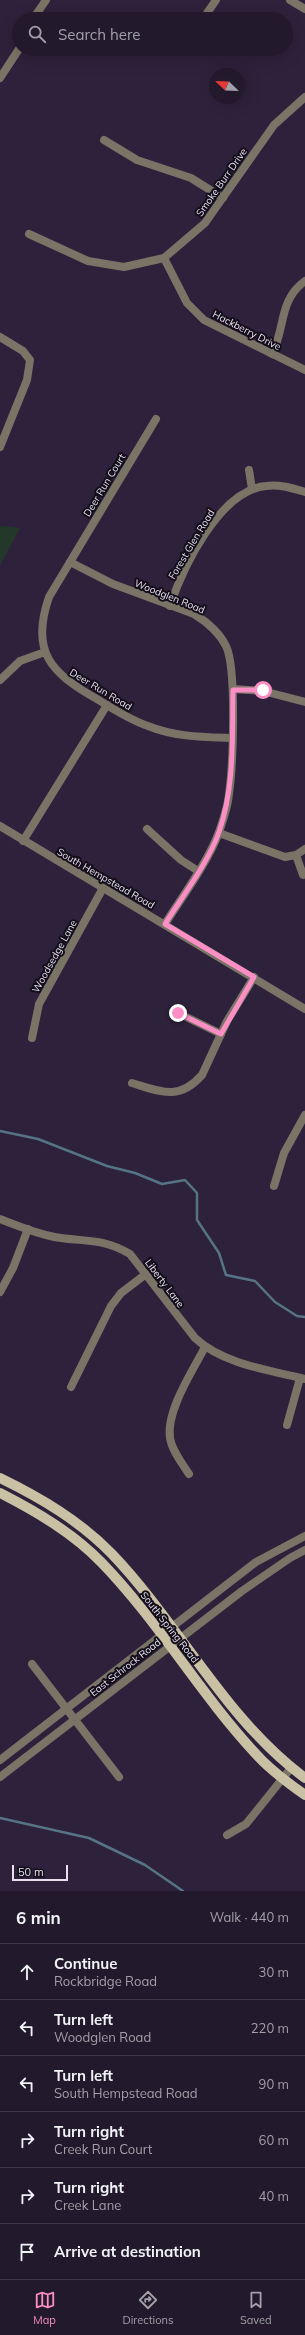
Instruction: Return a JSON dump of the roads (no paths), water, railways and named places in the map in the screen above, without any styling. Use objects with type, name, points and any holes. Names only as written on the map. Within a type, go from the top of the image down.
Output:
[{"type":"main road","name":"South Spring Road","points":[[0,1478],[42,1499],[80,1526],[111,1553],[181,1637],[238,1713],[267,1746],[305,1778]]},
{"type":"main road","name":"South Spring Road","points":[[0,1493],[35,1511],[72,1536],[102,1563],[170,1645],[227,1722],[257,1756],[283,1779],[305,1795]]},
{"type":"street","points":[[38,12],[46,0]]},
{"type":"street","points":[[208,12],[216,0]]},
{"type":"street","points":[[290,0],[305,9]]},
{"type":"street","points":[[0,78],[14,56]]},
{"type":"street","name":"Smoke Burr Drive","points":[[29,234],[88,261],[124,267],[164,258],[205,223],[274,125],[305,96]]},
{"type":"street","points":[[104,140],[137,160],[191,178],[223,198]]},
{"type":"street","name":"Hackberry Drive","points":[[164,258],[187,303],[204,320],[305,370]]},
{"type":"street","points":[[272,354],[281,334],[287,301],[295,288],[305,281]]},
{"type":"street","points":[[0,337],[23,351],[30,360],[27,380],[0,447]]},
{"type":"street","name":"Deer Run Court","points":[[70,562],[156,419]]},
{"type":"street","points":[[249,470],[252,489]]},
{"type":"street","name":"Forest Glen Road","points":[[170,606],[183,573],[215,520],[226,506],[241,494],[252,489],[278,485],[305,492]]},
{"type":"street","name":"Woodglen Road","points":[[70,562],[112,584],[200,618],[217,632],[226,645],[232,662],[233,690],[230,795],[219,833],[165,924]]},
{"type":"street","name":"Deer Run Road","points":[[70,562],[49,598],[42,618],[42,635],[45,652],[52,666],[62,678],[107,705],[148,726],[178,734],[232,738]]},
{"type":"street","points":[[0,680],[20,661],[45,652]]},
{"type":"street","points":[[233,690],[263,690],[305,702]]},
{"type":"street","points":[[23,841],[107,705]]},
{"type":"street","name":"South Hempstead Road","points":[[0,826],[254,977],[305,1009]]},
{"type":"street","points":[[147,829],[181,860],[198,870]]},
{"type":"street","points":[[219,833],[277,856],[290,858],[305,849]]},
{"type":"street","points":[[296,855],[303,875]]},
{"type":"street","name":"Woodsedge Lane","points":[[32,1038],[39,1004],[103,888]]},
{"type":"street","points":[[132,1083],[164,1093],[178,1092],[190,1087],[202,1075],[221,1034],[254,977]]},
{"type":"street","points":[[178,1013],[221,1034]]},
{"type":"street","points":[[274,1186],[284,1153],[305,1115]]},
{"type":"street","name":"Liberty Lane","points":[[0,1219],[50,1236],[113,1245],[130,1254],[195,1338],[205,1347],[218,1355],[232,1360],[302,1378]]},
{"type":"street","points":[[0,1292],[13,1268],[28,1229]]},
{"type":"street","points":[[70,1387],[111,1306],[121,1293],[146,1274]]},
{"type":"street","points":[[189,1474],[172,1447],[170,1428],[174,1408],[205,1347]]},
{"type":"street","points":[[287,1425],[302,1378]]},
{"type":"street","name":"East Schrock Road","points":[[0,1760],[256,1562],[305,1536]]},
{"type":"street","name":"East Schrock Road","points":[[0,1777],[264,1574],[305,1550]]},
{"type":"street","points":[[32,1664],[119,1777]]},
{"type":"street","points":[[227,1835],[246,1824],[292,1768]]},
{"type":"waterway","points":[[0,1131],[38,1139],[107,1166],[135,1173],[162,1184],[185,1180],[197,1193],[197,1220],[219,1253],[226,1275],[255,1281],[275,1302],[297,1316],[305,1317]]},
{"type":"waterway","points":[[0,1818],[89,1838],[145,1865],[183,1891]]}]
